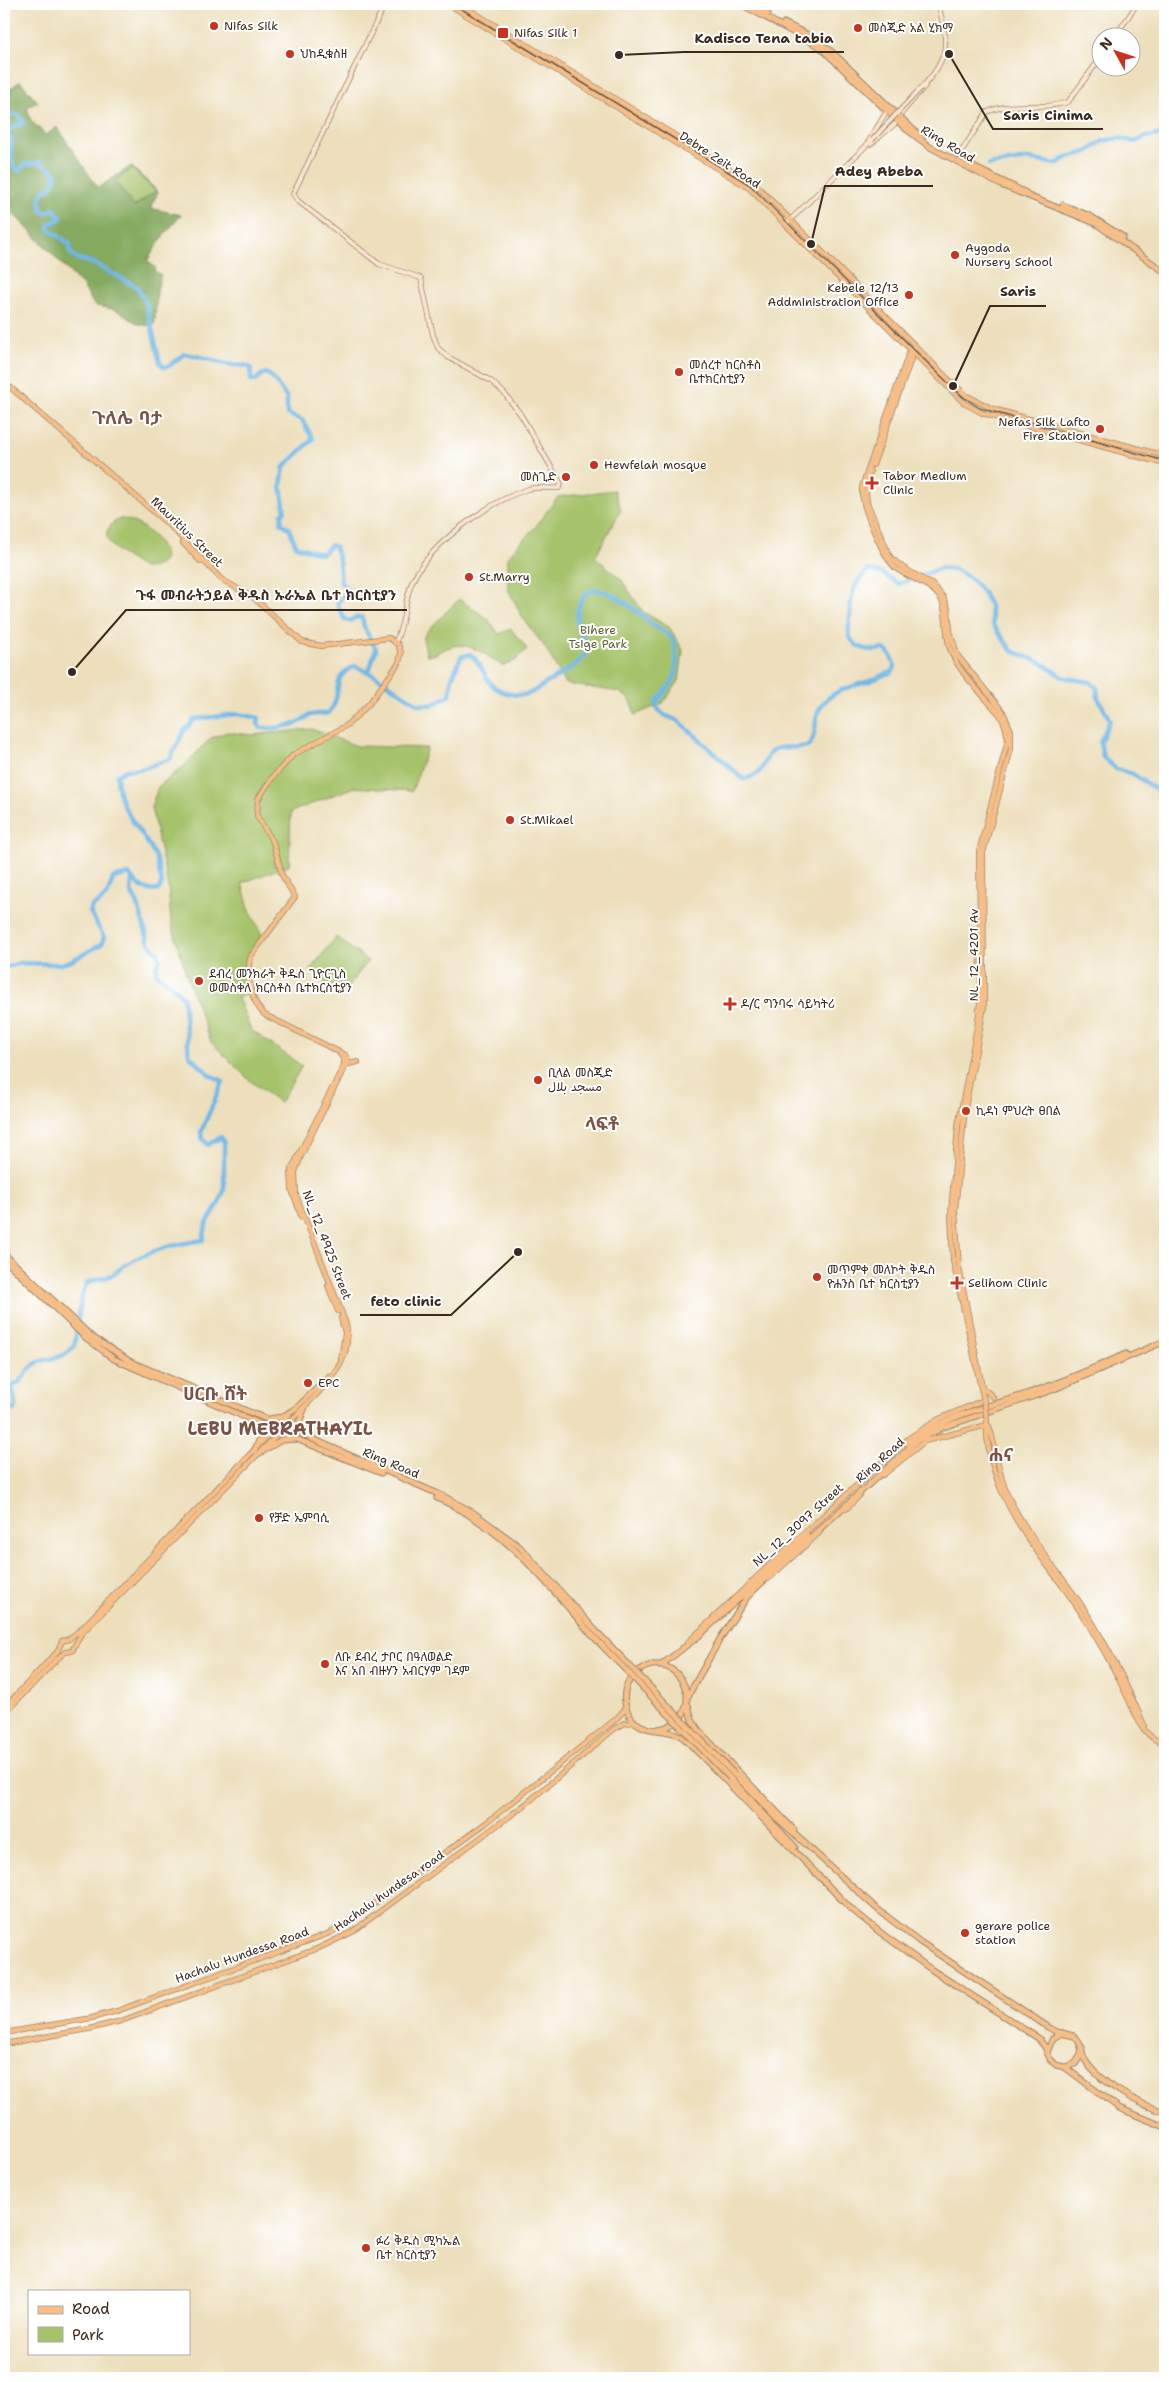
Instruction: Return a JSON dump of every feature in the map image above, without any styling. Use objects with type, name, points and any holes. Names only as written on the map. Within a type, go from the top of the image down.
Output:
[{"type":"highway","name":"Ring Road","points":[[741,4],[820,46],[906,129],[930,147],[1009,189],[1096,223],[1165,272]]},
{"type":"highway","name":"Ring Road","points":[[748,4],[824,44],[909,127],[930,144],[1016,188],[1090,216],[1165,268]]},
{"type":"highway","name":"Ring Road","points":[[4,1254],[74,1324]]},
{"type":"highway","name":"Ring Road","points":[[4,1260],[86,1334],[131,1362],[261,1421],[274,1430],[301,1437],[443,1496],[474,1513],[520,1547],[594,1633],[732,1776]]},
{"type":"highway","name":"Ring Road","points":[[687,1699],[740,1607],[787,1558],[924,1436],[1052,1390],[1165,1339]]},
{"type":"highway","name":"Ring Road","points":[[660,1666],[686,1645],[922,1433],[952,1419],[1059,1382],[1165,1339]]},
{"type":"highway","points":[[256,1452],[282,1440],[301,1437],[298,1425],[305,1407]]},
{"type":"highway","points":[[256,1452],[263,1433],[261,1421],[282,1417],[296,1408]]},
{"type":"highway","name":"Ring Road","points":[[261,1421],[285,1427],[301,1437]]},
{"type":"highway","points":[[566,1601],[586,1614]]},
{"type":"highway","points":[[566,1601],[576,1622]]},
{"type":"highway","points":[[837,1873],[700,1732],[690,1716],[681,1678],[671,1669],[660,1666],[644,1668],[630,1679],[624,1696],[626,1708],[635,1722],[645,1727],[675,1732],[685,1738],[862,1918],[932,1970],[1038,2038],[1055,2064],[1065,2067],[1120,2108],[1165,2127]]},
{"type":"highway","points":[[658,1729],[677,1720],[686,1708],[687,1699]]},
{"type":"highway","points":[[732,1776],[800,1854]]},
{"type":"highway","points":[[732,1776],[876,1908],[920,1942],[1053,2030],[1074,2036],[1082,2048],[1088,2063],[1111,2084],[1130,2098],[1165,2112]]},
{"type":"highway","points":[[1048,2056],[1050,2041],[1056,2035],[1063,2033]]},
{"type":"highway","points":[[1065,2067],[1078,2062],[1082,2048]]},
{"type":"main road","points":[[358,1062],[346,1062],[345,1055],[262,1013],[251,986],[249,961],[251,952],[294,898],[282,875],[272,839],[257,816],[258,799],[272,778],[293,755],[350,724],[389,677],[399,659],[399,650],[396,642],[413,580],[454,532],[480,513],[514,495],[533,488],[559,488],[561,484],[520,415],[504,393],[491,381],[448,357],[438,348],[433,336],[421,278],[379,264],[298,201],[293,194],[385,4]]},
{"type":"main road","name":"Debre Zeit Road","points":[[448,4],[746,186],[786,224],[955,396],[982,413],[1165,464]]},
{"type":"main road","name":"Debre Zeit Road","points":[[460,4],[756,185],[787,214],[936,366],[974,400],[993,409],[1165,456]]},
{"type":"main road","points":[[901,114],[938,70],[945,53],[946,32],[938,4]]},
{"type":"main road","points":[[1121,28],[1137,4]]},
{"type":"main road","points":[[958,155],[987,112],[1017,104],[1068,102],[1092,70]]},
{"type":"main road","points":[[786,224],[926,84]]},
{"type":"main road","points":[[866,146],[886,114]]},
{"type":"main road","points":[[866,146],[895,124]]},
{"type":"main road","points":[[781,220],[787,214]]},
{"type":"main road","name":"NL_12_4201 Av","points":[[911,352],[862,492],[862,502],[884,554],[892,565],[923,582],[937,594],[942,603],[948,642],[953,657],[1005,719],[1007,731],[1007,749],[979,852],[982,993],[959,1117],[951,1214],[954,1261],[988,1421]]},
{"type":"main road","name":"Mauritius Street","points":[[4,383],[168,528],[219,581],[253,600],[301,643],[310,647],[321,648],[377,640],[396,642]]},
{"type":"main road","name":"NL_12_4925 Street","points":[[256,1452],[274,1430],[336,1368],[341,1359],[344,1343],[343,1325],[296,1205],[291,1184],[294,1162],[346,1062]]},
{"type":"main road","name":"NL_12_4925 Street","points":[[256,1452],[280,1432],[305,1407],[337,1370],[344,1359],[348,1344],[346,1324],[301,1208],[294,1184],[295,1172],[301,1156],[330,1093]]},
{"type":"main road","points":[[975,1403],[981,1388],[993,1397]]},
{"type":"main road","name":"NL_12_3097 Street","points":[[686,1645],[750,1583],[898,1447],[919,1430],[955,1411],[985,1400]]},
{"type":"main road","points":[[763,1583],[919,1444],[936,1437],[977,1427],[988,1421]]},
{"type":"main road","points":[[988,1421],[988,1434],[998,1480],[1018,1518],[1076,1602],[1146,1731],[1152,1737],[1165,1743]]},
{"type":"main road","points":[[988,1421],[999,1474],[1018,1518]]},
{"type":"main road","points":[[977,1427],[988,1434]]},
{"type":"main road","points":[[4,1708],[61,1647],[62,1641],[69,1638],[256,1452]]},
{"type":"main road","points":[[4,1714],[65,1652],[72,1651],[74,1644],[81,1634],[256,1452]]},
{"type":"main road","points":[[69,1638],[74,1644]]},
{"type":"main road","points":[[61,1647],[65,1652]]},
{"type":"main road","name":"Hachalu Hundessa Road","points":[[4,2033],[70,2022],[117,2011],[330,1933],[380,1900],[486,1823],[616,1719],[626,1708]]},
{"type":"main road","name":"Hachalu hundesa road","points":[[4,2044],[121,2021],[319,1948],[352,1932],[489,1831],[584,1757],[614,1729],[625,1723],[635,1722]]},
{"type":"main road","points":[[486,1823],[489,1831]]},
{"type":"main road","points":[[380,1900],[383,1909]]},
{"type":"main road","points":[[70,2022],[73,2026],[72,2032]]},
{"type":"green space","points":[[20,81],[38,102],[27,107],[31,121],[46,135],[57,127],[98,188],[131,166],[158,192],[150,208],[181,215],[164,235],[147,261],[156,268],[154,271],[161,275],[154,325],[139,324],[118,311],[94,305],[83,286],[4,204],[4,94]],"holes":[[[132,169],[156,191],[134,207],[115,181]]]},
{"type":"green space","points":[[132,169],[156,191],[133,207],[115,181]]},
{"type":"green space","name":"Bihere Tsige Park","points":[[614,490],[621,510],[595,557],[621,579],[643,612],[669,627],[683,650],[679,681],[663,703],[635,715],[631,701],[620,692],[566,684],[545,647],[524,620],[508,589],[508,556],[536,526],[558,497]]},
{"type":"green space","points":[[119,519],[140,526],[151,534],[164,552],[164,560],[157,566],[143,568],[119,552],[108,540],[107,533],[110,526]]},
{"type":"green space","points":[[459,599],[489,620],[499,634],[511,629],[527,649],[515,661],[502,666],[482,652],[468,646],[453,646],[427,655],[423,639],[426,632]]},
{"type":"green space","points":[[312,729],[357,746],[427,748],[412,791],[354,787],[291,812],[289,865],[242,883],[249,908],[262,935],[251,950],[246,962],[246,994],[238,998],[251,1030],[302,1066],[280,1103],[248,1079],[211,1042],[190,986],[171,922],[168,886],[151,807],[158,787],[183,767],[211,738],[227,732],[251,735]]},
{"type":"green space","points":[[336,937],[368,961],[341,996],[310,970]]},
{"type":"waterway","points":[[4,113],[19,115],[23,123],[8,130],[7,134],[11,139],[12,160],[15,168],[18,171],[24,165],[40,162],[56,173],[55,180],[50,189],[44,190],[40,200],[41,210],[46,213],[54,209],[61,218],[50,224],[49,229],[70,244],[70,253],[78,259],[93,263],[137,287],[146,303],[160,363],[164,367],[169,366],[184,354],[231,365],[249,367],[251,368],[251,380],[255,381],[266,373],[272,377],[287,398],[287,414],[302,420],[313,439],[284,467],[281,486],[285,511],[282,514],[281,523],[289,528],[296,546],[322,554],[331,545],[335,547],[339,560],[341,583],[347,589],[346,593],[337,603],[345,620],[350,621],[354,618],[362,617],[364,627],[376,649],[369,671]]},
{"type":"waterway","points":[[989,165],[1028,159],[1056,164],[1068,157],[1087,152],[1103,141],[1119,138],[1135,142],[1146,137],[1165,134]]},
{"type":"waterway","points":[[4,968],[20,963],[61,964],[71,961],[102,944],[104,937],[90,912],[92,906],[101,901],[106,895],[113,878],[129,874],[141,886],[154,891],[158,890],[162,884],[157,861],[121,800],[117,775],[126,770],[142,769],[170,759],[184,731],[195,719],[238,714],[259,718],[258,724],[261,728],[276,728],[296,724],[310,715],[329,713],[334,705],[342,675],[355,666],[376,676],[418,704],[432,705],[450,695],[452,678],[461,657],[470,654],[479,663],[488,680],[496,688],[512,694],[529,694],[574,666],[584,657],[587,644],[580,634],[577,613],[582,599],[591,591],[606,592],[618,598],[672,638],[676,653],[675,675],[656,703],[658,709],[664,715],[679,721],[743,779],[751,777],[760,771],[769,755],[775,749],[810,745],[814,735],[818,712],[829,697],[842,690],[892,672],[895,667],[890,654],[884,649],[868,650],[858,646],[849,634],[853,591],[859,580],[868,570],[881,573],[899,584],[941,568],[956,570],[970,578],[983,592],[990,606],[993,625],[1012,651],[1040,662],[1063,677],[1090,682],[1097,688],[1098,698],[1110,720],[1100,742],[1103,757],[1116,769],[1133,774],[1165,796]]},
{"type":"waterway","points":[[4,1406],[14,1410],[16,1407],[12,1386],[19,1382],[35,1364],[66,1354],[74,1346],[82,1295],[87,1283],[112,1275],[125,1265],[153,1252],[203,1240],[206,1225],[224,1190],[224,1142],[221,1137],[208,1145],[202,1138],[201,1132],[223,1081],[210,1075],[189,1055],[183,997],[157,974],[156,967],[160,960],[158,953],[149,943],[137,902],[131,892],[132,880]]},
{"type":"tram line","points":[[453,4],[750,185],[915,351],[963,397],[980,408],[1165,461]]},
{"type":"place","name":"Nifas Silk","points":[[214,26]]},
{"type":"place","name":"መስጂድ አል ሂክማ","points":[[858,28]]},
{"type":"place","name":"Nifas Silk 1","points":[[503,33]]},
{"type":"place","name":"ህከዲቁስዘ","points":[[290,54]]},
{"type":"place","name":"Saris Cinima","points":[[949,54]]},
{"type":"place","name":"Kadisco Tena tabia","points":[[619,55]]},
{"type":"place","name":"Adey Abeba","points":[[811,244]]},
{"type":"place","name":"Aygoda Nursery School","points":[[955,255]]},
{"type":"place","name":"Kebele 12/13 Addministration Office","points":[[909,295]]},
{"type":"place","name":"መሰረተ ከርስቶስ ቤተክርስቲያን","points":[[679,372]]},
{"type":"place","name":"Saris","points":[[953,386]]},
{"type":"place","name":"Nefas Silk Lafto Fire Station","points":[[1100,429]]},
{"type":"place","name":"Hewfelah mosque","points":[[594,465]]},
{"type":"place","name":"መስጊድ","points":[[566,477]]},
{"type":"place","name":"Tabor Medium Clinic","points":[[872,483]]},
{"type":"place","name":"St.Marry","points":[[469,577]]},
{"type":"place","name":"ጉፋ መብራትኃይል ቅዱስ ኡራኤል ቤተ ክርስቲያን","points":[[72,672]]},
{"type":"place","name":"St.Mikael","points":[[510,820]]},
{"type":"place","name":"ደብረ መንክራት ቅዱስ ጊዮርጊስ ወመስቀለ ክርስቶስ ቤተክርስቲያን","points":[[199,981]]},
{"type":"place","name":"ዶ/ር ግንባሩ ሳይካትሪ","points":[[730,1004]]},
{"type":"place","name":"ቢላል መስጂድ مسجد بلال","points":[[538,1080]]},
{"type":"place","name":"ኪዳነ ምህረት ፀበል","points":[[966,1111]]},
{"type":"place","name":"feto clinic","points":[[518,1252]]},
{"type":"place","name":"መጥምቀ መለኮት ቅዱስ ዮሐንስ ቤተ ክርስቲያን","points":[[817,1277]]},
{"type":"place","name":"Selihom Clinic","points":[[957,1283]]},
{"type":"place","name":"EPC","points":[[308,1383]]},
{"type":"place","name":"የቻድ ኤምባሲ","points":[[259,1518]]},
{"type":"place","name":"ለቡ ደብረ ታቦር በዓለወልድ እና አበ ብዙሃን አብርሃም ገዳም","points":[[325,1664]]},
{"type":"place","name":"gerare police station","points":[[965,1933]]},
{"type":"place","name":"ፉሪ ቅዱስ ሚካኤል ቤተ ክርስቲያን","points":[[366,2248]]},
{"type":"district","name":"ጉለሌ ባታ","points":[[127,418]]},
{"type":"district","name":"ላፍቶ","points":[[602,1124]]},
{"type":"district","name":"ሀርቡ ሸት","points":[[215,1394]]},
{"type":"district","name":"LEBU MEBRATHAYIL","points":[[280,1429]]},
{"type":"district","name":"ሐና","points":[[1001,1455]]}]
